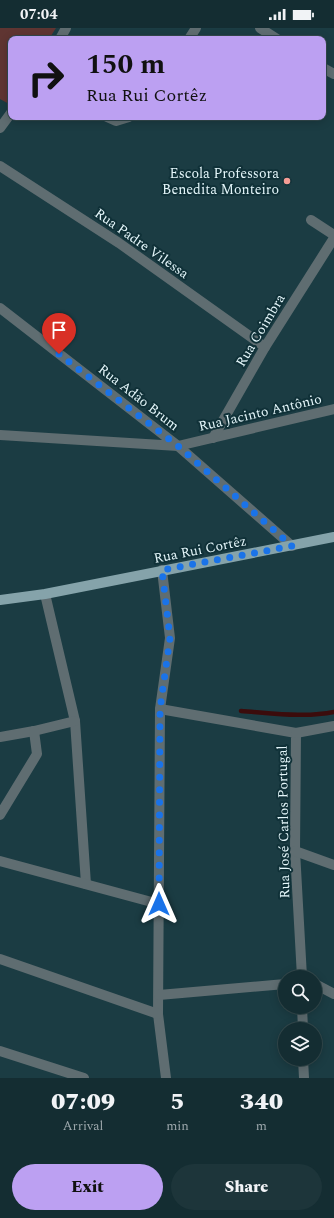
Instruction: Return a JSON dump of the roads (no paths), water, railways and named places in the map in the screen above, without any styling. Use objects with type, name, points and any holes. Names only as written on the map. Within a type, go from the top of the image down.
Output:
[{"type":"main road","name":"Rua Rui Cortêz","points":[[0,600],[45,594],[334,537]]},
{"type":"street","points":[[260,28],[272,36]]},
{"type":"street","points":[[0,128],[8,117]]},
{"type":"street","name":"Rua Padre Vilessa","points":[[0,166],[120,243],[265,347]]},
{"type":"street","points":[[311,220],[334,236]]},
{"type":"street","name":"Rua Coimbra","points":[[213,438],[265,347],[334,236]]},
{"type":"street","name":"Rua Adão Brum","points":[[0,308],[178,446],[292,546]]},
{"type":"street","name":"Rua Jacinto Antônio","points":[[0,435],[178,446],[334,409]]},
{"type":"street","points":[[162,570],[170,638],[160,709],[158,1014],[166,1078]]},
{"type":"street","points":[[45,594],[75,720],[86,884]]},
{"type":"street","name":"Rua José Carlos Portugal","points":[[160,709],[296,733],[295,852],[302,970]]},
{"type":"street","points":[[0,737],[34,731],[75,720]]},
{"type":"street","points":[[296,733],[334,726]]},
{"type":"street","points":[[0,815],[37,754],[34,731]]},
{"type":"street","points":[[295,852],[334,865]]},
{"type":"street","points":[[0,861],[159,904]]},
{"type":"street","points":[[0,960],[158,1014]]},
{"type":"street","points":[[159,995],[278,985]]},
{"type":"street","points":[[322,988],[334,994]]},
{"type":"street","points":[[0,1051],[84,1078]]},
{"type":"street","points":[[303,1066],[304,1078]]},
{"type":"waterway","points":[[241,711],[300,715],[334,712]]},
{"type":"place","name":"Escola Professora Benedita Monteiro","points":[[287,181]]}]
